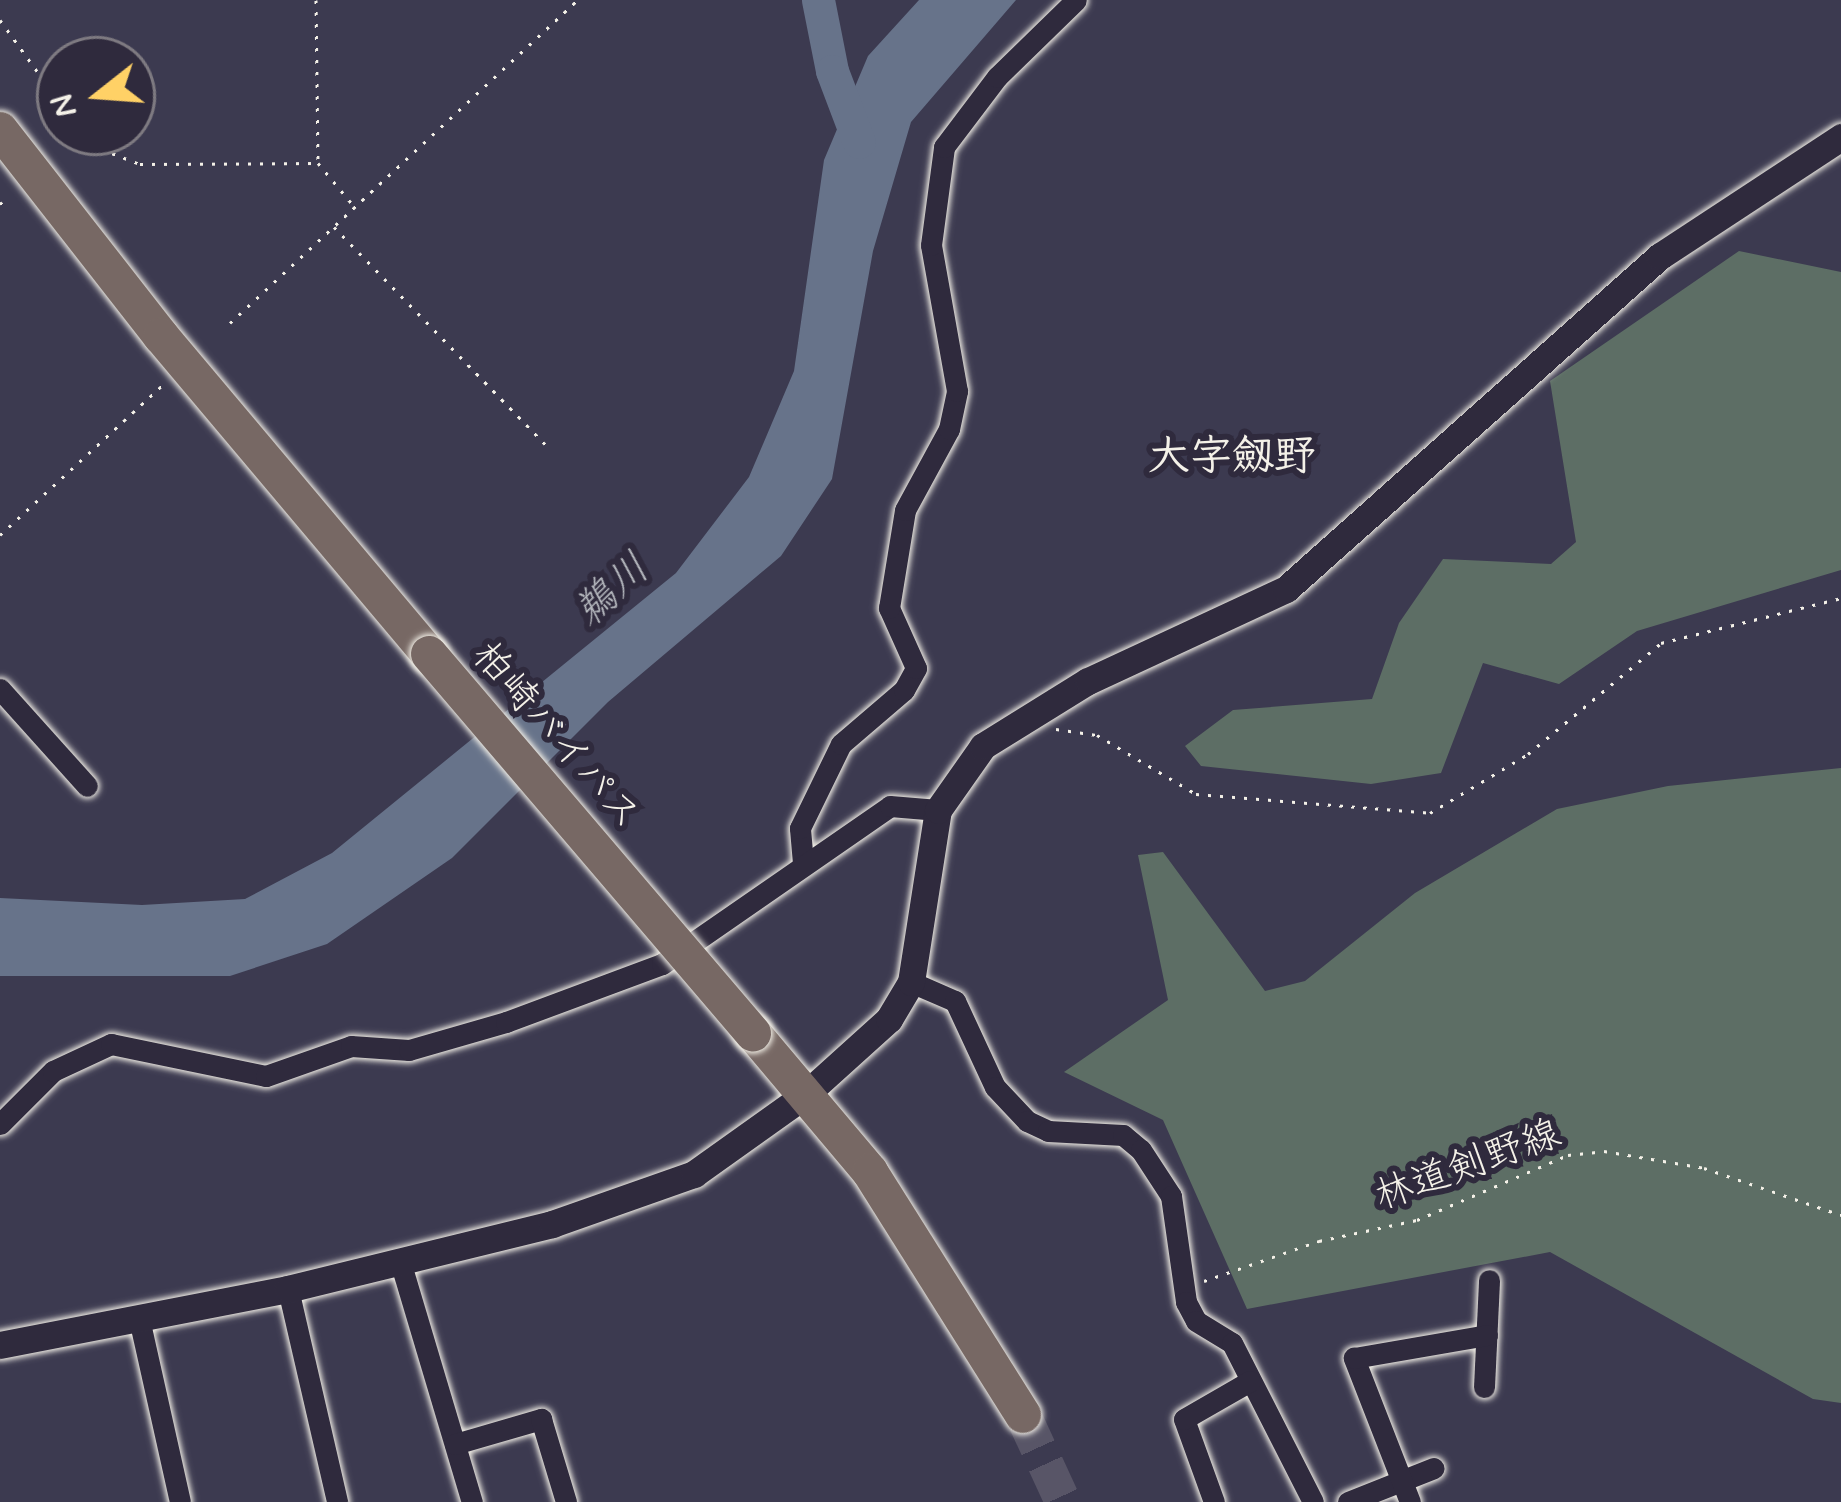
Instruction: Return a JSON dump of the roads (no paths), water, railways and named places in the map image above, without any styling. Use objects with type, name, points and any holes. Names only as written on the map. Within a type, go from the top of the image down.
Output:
[{"type":"highway","name":"柏崎バイパス","points":[[0,130],[160,336],[870,1172],[1023,1415]]},
{"type":"street","points":[[803,863],[800,828],[841,744],[904,690],[916,668],[889,608],[905,510],[949,429],[957,391],[931,245],[944,147],[997,76],[1076,0]]},
{"type":"street","points":[[0,1345],[140,1323],[288,1289],[642,1198],[694,1174],[806,1094],[889,1019],[911,982],[938,810],[1003,730],[1302,578],[1660,256],[1841,136]]},
{"type":"street","points":[[0,689],[87,786]]},
{"type":"street","points":[[0,1124],[53,1070],[111,1045],[266,1076],[351,1046],[409,1050],[471,1033],[662,964],[890,806],[938,810]]},
{"type":"street","points":[[911,982],[955,1001],[994,1087],[1027,1121],[1048,1131],[1106,1131],[1141,1150],[1171,1196],[1184,1283],[1196,1321],[1232,1343],[1313,1502]]},
{"type":"street","points":[[400,1261],[472,1502]]},
{"type":"street","points":[[1484,1387],[1489,1280]]},
{"type":"street","points":[[288,1289],[337,1502]]},
{"type":"street","points":[[140,1323],[180,1502]]},
{"type":"street","points":[[1405,1492],[1354,1358],[1486,1335]]},
{"type":"street","points":[[1214,1502],[1184,1419],[1250,1381]]},
{"type":"street","points":[[455,1444],[541,1418],[566,1502]]},
{"type":"street","points":[[1348,1502],[1405,1492],[1434,1468]]},
{"type":"water","points":[[919,0],[1016,0],[911,122],[873,251],[832,479],[781,556],[608,702],[452,858],[327,944],[230,976],[0,976],[0,898],[142,905],[245,899],[332,853],[676,573],[749,477],[794,371],[824,160],[868,56]]},
{"type":"waterway","points":[[818,0],[832,71],[859,142]]},
{"type":"tunnel","points":[[1023,1415],[1063,1502]]},
{"type":"district","name":"大字劔野","points":[[1232,458]]},
{"type":"water label","name":"鵜川","points":[[613,591]]}]
